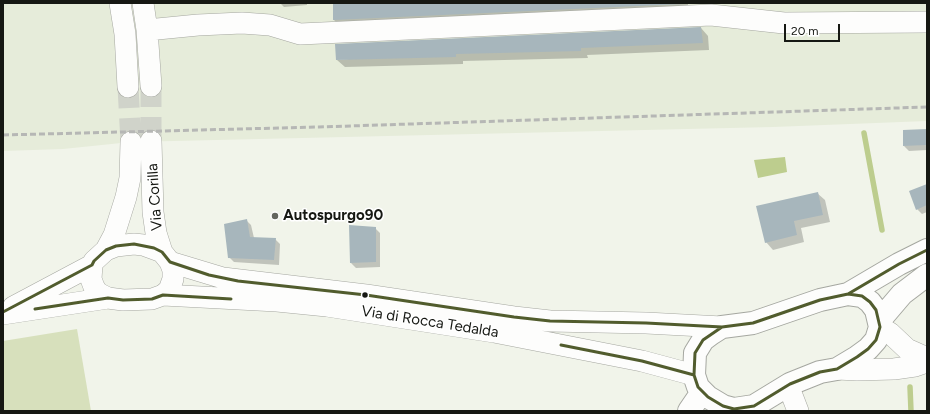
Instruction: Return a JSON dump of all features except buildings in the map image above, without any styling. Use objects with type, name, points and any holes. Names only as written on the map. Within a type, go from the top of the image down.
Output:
[{"type":"main road","points":[[689,411],[698,383],[694,359],[703,340],[711,334],[722,327],[753,323],[820,300],[848,294],[899,264],[927,250]]},
{"type":"main road","points":[[698,383],[715,402],[733,410],[754,406],[788,385],[820,372],[837,369],[857,358],[868,349],[876,340],[880,324],[902,294],[927,275]]},
{"type":"main road","points":[[848,294],[862,296],[870,302],[876,310],[880,324]]},
{"type":"street","points":[[120,3],[125,34],[128,87]]},
{"type":"street","points":[[143,3],[148,30],[151,86]]},
{"type":"street","points":[[148,30],[198,25],[242,23],[270,25],[300,34],[711,15],[784,23],[927,22]]},
{"type":"street","name":"Via Corilla","points":[[99,257],[114,235],[141,142],[156,233],[166,257]]},
{"type":"street","name":"Via di Rocca Tedalda","points":[[3,313],[116,246],[134,244],[154,248],[166,257],[223,278],[366,295],[550,321],[646,323],[722,327]]},
{"type":"street","points":[[99,257],[92,279],[94,287],[98,293],[108,298]]},
{"type":"street","points":[[163,295],[169,290],[173,279],[173,270],[166,257]]},
{"type":"street","name":"Via di Rocca Tedalda","points":[[3,313],[108,298],[140,300],[152,299],[163,295],[278,301],[327,306],[494,332],[642,361],[698,383]]},
{"type":"street","points":[[880,324],[907,349],[927,358]]},
{"type":"street","points":[[837,369],[894,369],[915,366],[927,362]]},
{"type":"street","points":[[788,385],[798,411]]},
{"type":"shaded area","points":[[3,3],[927,3],[927,121],[773,127],[131,142],[63,149],[3,151]]},
{"type":"shaded area","points":[[785,157],[787,172],[758,178],[754,160]]},
{"type":"shaded area","points":[[77,329],[91,411],[3,411],[3,341]]},
{"type":"waterway","points":[[864,133],[882,230]]},
{"type":"waterway","points":[[910,387],[911,411]]},
{"type":"tunnel","points":[[151,86],[151,141]]},
{"type":"tunnel","points":[[128,87],[131,142]]},
{"type":"railway","points":[[3,135],[319,127],[927,107]]},
{"type":"transit line","points":[[3,312],[92,265],[94,261],[106,250],[116,246],[134,244],[154,248],[162,252],[170,262],[209,275],[238,281],[366,295],[550,321],[646,323],[722,327],[753,323],[820,300],[848,294],[899,264],[927,250]]},
{"type":"transit line","points":[[848,294],[862,296],[870,302],[876,310],[880,327],[876,340],[868,349],[857,357],[837,369],[820,372],[790,384],[754,406],[734,409],[723,406],[708,397],[698,387],[694,375],[695,353],[703,340],[722,327],[753,323],[820,300],[848,294]]},
{"type":"transit line","points":[[35,309],[108,298],[123,300],[152,299],[163,295],[231,299]]},
{"type":"transit line","points":[[561,345],[642,361],[694,375]]},
{"type":"place","name":"Autospurgo90","points":[[275,216]]}]
